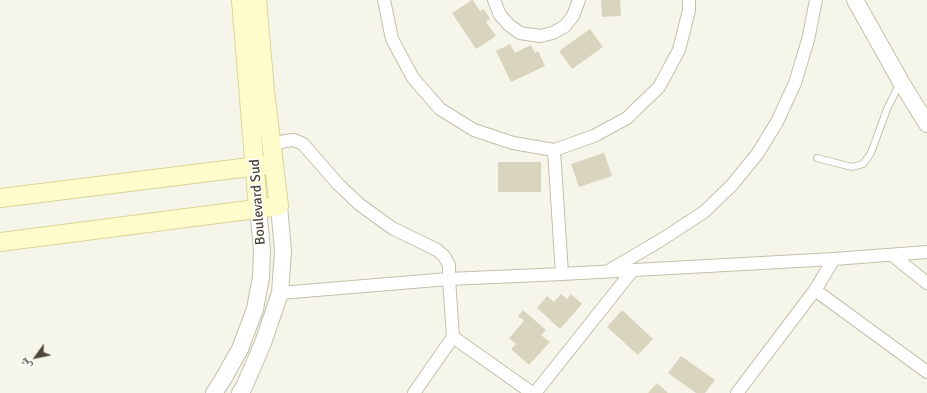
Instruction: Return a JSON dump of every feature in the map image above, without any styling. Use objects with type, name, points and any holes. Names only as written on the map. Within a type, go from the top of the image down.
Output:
[{"type":"main road","name":"Boulevard Sud","points":[[241,0],[258,208]]},
{"type":"main road","name":"Boulevard Sud","points":[[257,0],[271,145],[279,206]]},
{"type":"main road","points":[[0,198],[274,164]]},
{"type":"main road","points":[[0,242],[279,206]]},
{"type":"street","points":[[384,0],[392,40],[413,78],[440,108],[474,130],[512,143],[554,150],[594,136],[627,118],[659,87],[679,50],[689,10],[689,0]]},
{"type":"street","points":[[494,0],[500,15],[509,25],[520,33],[540,36],[553,33],[565,26],[573,16],[579,0]]},
{"type":"street","points":[[609,271],[704,212],[732,185],[758,153],[777,122],[795,83],[808,40],[816,0]]},
{"type":"street","points":[[855,0],[901,82],[927,124]]},
{"type":"street","points":[[271,145],[294,140],[303,144],[338,184],[359,204],[392,228],[437,250],[444,256],[449,265],[453,337],[414,393]]},
{"type":"street","points":[[554,150],[562,274]]},
{"type":"street","name":"Boulevard Sud","points":[[245,391],[280,293],[283,251],[279,206]]},
{"type":"street","name":"Boulevard Sud","points":[[214,393],[240,349],[255,310],[262,250],[258,208]]},
{"type":"street","points":[[280,293],[449,279],[834,259],[927,252]]},
{"type":"street","points":[[892,255],[927,283]]},
{"type":"street","points":[[737,393],[815,290],[834,259]]},
{"type":"street","points":[[453,337],[533,393],[632,270]]},
{"type":"street","points":[[815,290],[927,372]]},
{"type":"lane","points":[[817,158],[852,167],[863,164],[871,153],[887,109],[901,82]]},
{"type":"building","points":[[472,0],[480,11],[484,9],[490,19],[486,22],[496,36],[476,49],[452,13]]},
{"type":"building","points":[[601,0],[620,0],[621,16],[602,17]]},
{"type":"building","points":[[590,29],[603,47],[572,69],[559,51]]},
{"type":"building","points":[[510,44],[515,53],[531,45],[535,53],[538,51],[545,66],[511,82],[496,51]]},
{"type":"building","points":[[604,153],[612,176],[579,187],[571,164]]},
{"type":"building","points":[[498,162],[541,162],[541,192],[498,192]]},
{"type":"building","points":[[561,294],[567,299],[571,294],[582,304],[560,329],[537,308],[547,296],[554,302]]},
{"type":"building","points":[[523,310],[546,330],[541,335],[550,342],[529,365],[511,349],[516,344],[509,338],[524,321],[518,316]]},
{"type":"building","points":[[622,310],[653,339],[638,355],[607,327]]},
{"type":"building","points":[[681,356],[715,380],[705,393],[696,393],[668,373]]},
{"type":"building","points":[[657,383],[668,393],[648,393]]}]
